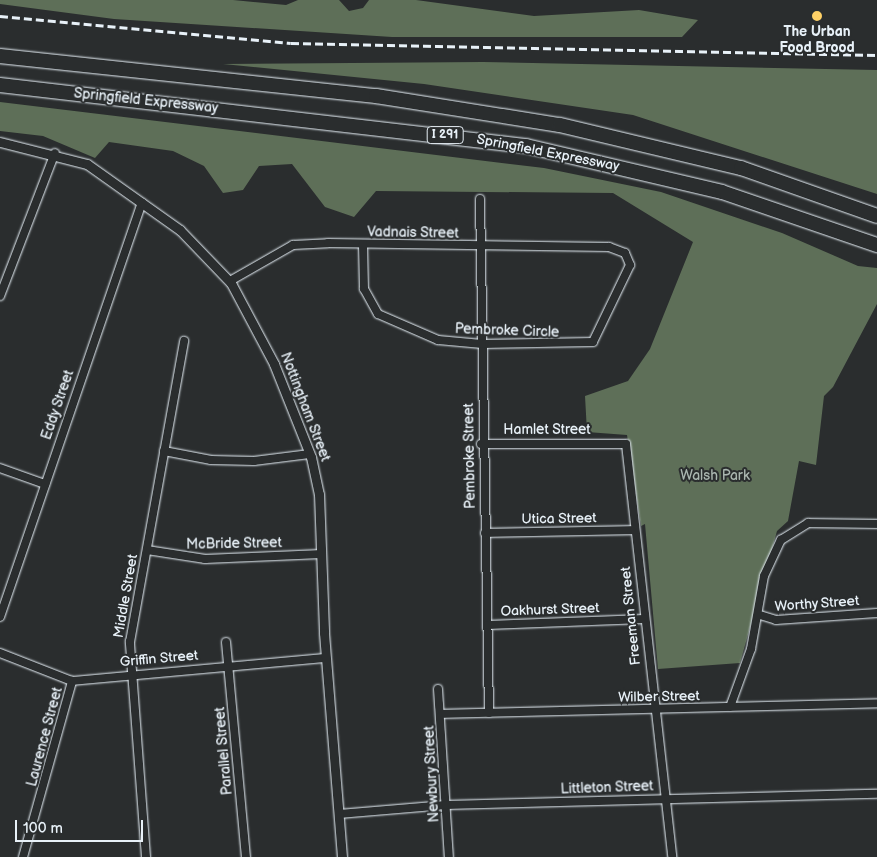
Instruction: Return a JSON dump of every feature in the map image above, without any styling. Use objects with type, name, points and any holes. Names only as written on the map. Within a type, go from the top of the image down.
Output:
[{"type":"highway","name":"Springfield Expressway","points":[[0,56],[376,96],[560,125],[741,168],[877,216]]},
{"type":"highway","name":"Springfield Expressway","points":[[0,85],[526,146],[722,192],[877,245]]},
{"type":"street","name":"Nottingham Street","points":[[0,142],[55,153],[86,164],[142,203],[198,246],[230,281],[274,364],[310,454],[319,494],[326,658],[342,857]]},
{"type":"street","points":[[0,296],[55,153]]},
{"type":"street","name":"Pembroke Street","points":[[480,199],[482,444],[489,713]]},
{"type":"street","name":"Eddy Street","points":[[0,616],[142,203]]},
{"type":"street","name":"Pembroke Circle","points":[[363,244],[364,289],[378,314],[438,340],[482,344],[593,342],[630,268],[625,253],[605,247]]},
{"type":"street","name":"Vadnais Street","points":[[230,281],[293,245],[605,247]]},
{"type":"street","name":"Middle Street","points":[[146,857],[130,642],[184,341]]},
{"type":"street","name":"Hamlet Street","points":[[482,444],[613,443]]},
{"type":"street","name":"Freeman Street","points":[[613,443],[626,444],[634,530],[672,857]]},
{"type":"street","points":[[164,451],[246,461],[310,454]]},
{"type":"street","points":[[0,468],[44,484]]},
{"type":"street","points":[[730,707],[760,615],[759,598],[768,564],[790,530],[808,523],[877,524]]},
{"type":"street","name":"Utica Street","points":[[485,533],[634,530]]},
{"type":"street","name":"McBride Street","points":[[147,550],[205,558],[322,554]]},
{"type":"street","name":"Worthy Street","points":[[760,615],[776,620],[877,613]]},
{"type":"street","name":"Oakhurst Street","points":[[488,625],[644,619]]},
{"type":"street","name":"Parallel Street","points":[[226,642],[230,666],[246,857]]},
{"type":"street","name":"Griffin Street","points":[[0,653],[72,681],[131,673],[326,658]]},
{"type":"street","name":"Laurence Street","points":[[23,857],[72,681]]},
{"type":"street","name":"Newbury Street","points":[[438,689],[449,857]]},
{"type":"street","name":"Wilber Street","points":[[441,714],[877,703]]},
{"type":"street","name":"Littleton Street","points":[[339,814],[446,805],[877,794]]},
{"type":"green space","points":[[0,0],[233,0],[286,5],[298,0],[339,0],[349,11],[363,8],[369,0],[416,0],[534,16],[639,10],[698,20],[682,37],[392,37],[114,19],[0,4]]},
{"type":"green space","points":[[483,62],[877,70],[877,194],[633,115],[424,84],[223,64]]},
{"type":"green space","name":"Walsh Park","points":[[0,102],[544,168],[661,192],[782,233],[858,266],[877,268],[877,304],[833,387],[824,396],[816,465],[799,461],[788,521],[777,531],[740,663],[658,669],[645,524],[641,526],[627,435],[587,432],[585,396],[628,381],[650,349],[693,242],[613,193],[376,191],[354,217],[325,207],[292,164],[259,166],[243,190],[223,193],[204,166],[173,151],[109,142],[95,158],[43,136],[0,131]]},
{"type":"railway","points":[[0,16],[291,43],[877,55]]},
{"type":"place","name":"The Urban Food Brood","points":[[817,16]]}]
